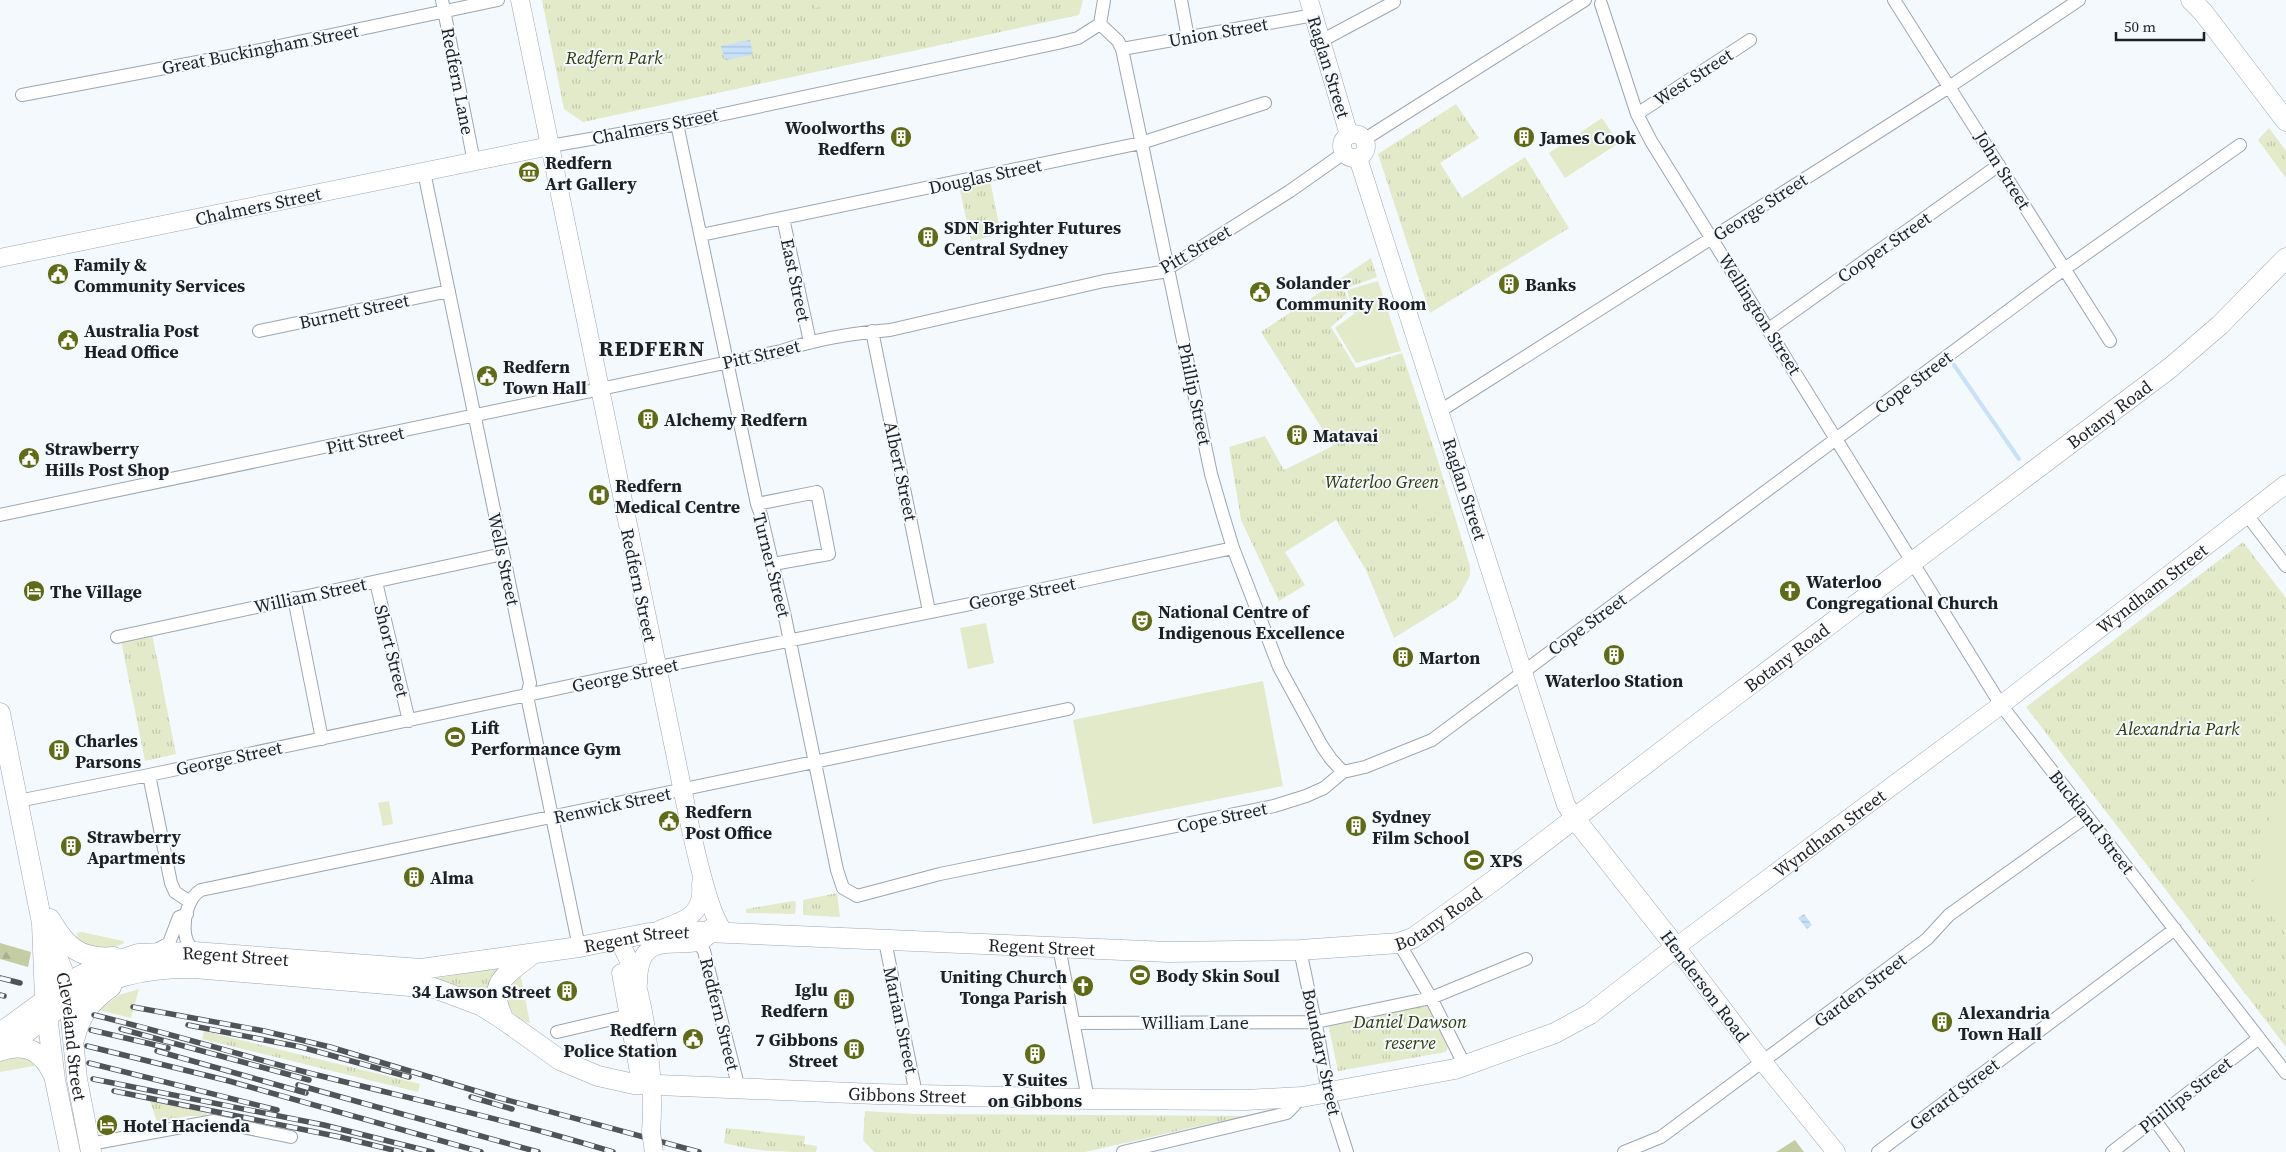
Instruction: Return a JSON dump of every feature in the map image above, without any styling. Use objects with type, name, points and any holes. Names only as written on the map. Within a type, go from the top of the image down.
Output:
[{"type":"main road","points":[[2194,4],[2204,12],[2286,121]]},
{"type":"main road","points":[[2194,4],[2199,15],[2286,130]]},
{"type":"main road","name":"Botany Road","points":[[1300,950],[1399,943],[1421,932],[1575,819],[1691,728],[2170,368],[2220,325],[2286,258]]},
{"type":"main road","name":"Cleveland Street","points":[[0,713],[42,923],[46,1008],[55,1080],[70,1152]]},
{"type":"main road","name":"Henderson Road","points":[[1575,819],[1676,947]]},
{"type":"main road","points":[[36,895],[56,929],[69,945],[79,953],[98,958],[141,960]]},
{"type":"main road","name":"Cleveland Street","points":[[42,923],[61,967],[68,992],[81,1105],[90,1148]]},
{"type":"main road","name":"Regent Street","points":[[0,1045],[68,992],[94,968],[194,952],[411,969],[468,964],[649,934],[684,931],[711,935],[1169,952],[1300,950]]},
{"type":"main road","name":"Wyndham Street","points":[[1328,1093],[1465,1066],[1573,1025],[1620,992],[1676,947]]},
{"type":"main road","points":[[504,1020],[497,1002],[497,987],[506,974],[534,953]]},
{"type":"main road","points":[[74,1049],[78,1027],[88,1007],[141,960]]},
{"type":"main road","name":"Regent Street","points":[[141,960],[172,968],[194,968],[415,986],[458,996],[504,1020]]},
{"type":"main road","name":"Gibbons Street","points":[[504,1020],[560,1060],[598,1076],[646,1085],[907,1095],[1088,1099],[1246,1100],[1302,1097],[1328,1093]]},
{"type":"main road","points":[[0,1045],[26,1048],[37,1053],[46,1060],[55,1080]]},
{"type":"street","name":"Great Buckingham Street","points":[[22,95],[256,51],[443,6],[498,0]]},
{"type":"street","name":"Redfern Street","points":[[520,0],[682,789],[700,870],[711,904],[711,935],[704,951],[739,1089]]},
{"type":"street","points":[[1100,24],[1104,0]]},
{"type":"street","points":[[1181,0],[1188,38]]},
{"type":"street","points":[[1357,137],[1586,0]]},
{"type":"street","name":"Wellington Street","points":[[1586,0],[1592,4],[1604,2],[1637,114],[1651,141],[1913,562]]},
{"type":"street","name":"John Street","points":[[1894,0],[2110,341]]},
{"type":"street","name":"George Street","points":[[1440,411],[1949,87],[2078,0]]},
{"type":"street","points":[[1321,41],[1394,2]]},
{"type":"street","name":"Redfern Lane","points":[[443,6],[474,162]]},
{"type":"street","name":"Union Street","points":[[1122,49],[1188,38],[1311,8]]},
{"type":"street","name":"Raglan Street","points":[[1311,8],[1321,41],[1357,137],[1343,140],[1351,155],[1440,411],[1564,800],[1575,819]]},
{"type":"street","name":"Chalmers Street","points":[[0,258],[550,146],[677,124],[1058,43],[1078,38],[1100,24]]},
{"type":"street","name":"Phillip Street","points":[[1100,24],[1118,41],[1122,49],[1211,474],[1233,548],[1279,667],[1322,746],[1331,760],[1344,772]]},
{"type":"street","name":"West Street","points":[[1637,114],[1750,40]]},
{"type":"street","name":"Douglas Street","points":[[701,235],[1141,143],[1265,104]]},
{"type":"street","name":"Turner Street","points":[[677,124],[757,504],[773,564],[842,888]]},
{"type":"street","name":"Cope Street","points":[[842,888],[857,896],[940,874],[1274,806],[1324,788],[1344,772],[1365,767],[1432,740],[2065,269],[2240,144]]},
{"type":"street","name":"Pitt Street","points":[[0,515],[781,351],[810,342],[872,331],[890,330],[1104,281],[1154,274],[1168,269],[1290,191],[1351,155]]},
{"type":"street","name":"Cooper Street","points":[[1769,329],[1999,165]]},
{"type":"street","name":"Wells Street","points":[[424,172],[530,683],[527,696],[579,947]]},
{"type":"street","name":"East Street","points":[[784,218],[810,342]]},
{"type":"street","name":"Burnett Street","points":[[259,331],[449,291]]},
{"type":"street","name":"Albert Street","points":[[872,331],[929,611]]},
{"type":"street","name":"Wyndham Street","points":[[1676,947],[2001,705],[2286,484]]},
{"type":"street","points":[[757,504],[817,492],[829,554],[773,564]]},
{"type":"street","points":[[2247,515],[2286,566]]},
{"type":"street","name":"George Street","points":[[18,801],[149,776],[657,667],[1233,548]]},
{"type":"street","name":"William Street","points":[[117,637],[503,554]]},
{"type":"street","name":"Buckland Street","points":[[1913,562],[2001,705],[2286,1073]]},
{"type":"street","name":"Short Street","points":[[376,582],[409,721]]},
{"type":"street","points":[[294,598],[322,739]]},
{"type":"street","name":"Renwick Street","points":[[141,960],[169,943],[179,917],[189,908],[194,894],[201,890],[1068,709]]},
{"type":"street","points":[[149,776],[171,884],[175,892],[189,908],[185,928],[186,937],[194,952]]},
{"type":"street","name":"Garden Street","points":[[1624,1152],[1662,1137],[1927,939],[1949,915],[2088,816]]},
{"type":"street","points":[[649,934],[683,920],[694,913],[702,896],[700,870]]},
{"type":"street","name":"Gerard Street","points":[[1878,1152],[2175,929]]},
{"type":"street","points":[[638,992],[639,965],[646,952],[660,945],[711,935]]},
{"type":"street","points":[[618,940],[625,952],[638,992],[647,1043],[646,1085],[642,1104],[651,1132],[654,1152]]},
{"type":"street","points":[[618,940],[618,959],[646,1085]]},
{"type":"street","name":"Marian Street","points":[[885,941],[914,1084],[912,1091],[907,1095]]},
{"type":"street","points":[[1399,943],[1431,998],[1465,1066]]},
{"type":"street","points":[[1059,947],[1088,1099]]},
{"type":"street","name":"Henderson Road","points":[[1676,947],[1763,1062],[1836,1152]]},
{"type":"street","name":"Boundary Street","points":[[1300,950],[1316,1022],[1328,1093],[1347,1152]]},
{"type":"street","name":"William Lane","points":[[1074,1023],[1316,1022],[1431,998],[1526,958]]},
{"type":"street","points":[[557,1032],[630,1015]]},
{"type":"street","name":"Phillips Street","points":[[2112,1152],[2259,1038]]},
{"type":"street","points":[[1123,1152],[1287,1114],[1302,1097]]},
{"type":"street","points":[[2154,1119],[2178,1152]]},
{"type":"street","points":[[90,1148],[214,1121],[290,1137]]},
{"type":"green space","name":"Redfern Park","points":[[542,0],[1083,0],[1079,15],[583,122],[564,109]]},
{"type":"green space","points":[[814,0],[854,0],[815,8]]},
{"type":"green space","points":[[1456,104],[1479,138],[1440,163],[1462,198],[1525,157],[1569,228],[1430,313],[1378,154]]},
{"type":"green space","points":[[1602,118],[1619,143],[1565,178],[1549,153]]},
{"type":"green space","points":[[2269,128],[2286,151],[2286,178],[2258,140]]},
{"type":"green space","points":[[990,180],[1001,234],[971,241],[959,186]]},
{"type":"green space","name":"Waterloo Green","points":[[1371,258],[1377,277],[1344,289],[1351,309],[1331,327],[1356,368],[1402,353],[1470,566],[1470,576],[1457,599],[1394,638],[1366,570],[1336,520],[1285,552],[1305,585],[1279,601],[1241,520],[1229,447],[1265,436],[1284,470],[1333,446],[1261,332]]},
{"type":"green space","points":[[1378,281],[1401,351],[1356,363],[1335,328],[1354,314],[1347,290]]},
{"type":"green space","points":[[1430,474],[1442,514],[1422,521],[1410,481]]},
{"type":"green space","name":"Alexandria Park","points":[[2243,542],[2286,598],[2286,1047],[2026,707]]},
{"type":"green space","points":[[986,623],[994,663],[968,669],[960,628]]},
{"type":"green space","points":[[152,634],[176,754],[145,761],[121,641]]},
{"type":"green space","points":[[157,658],[163,688],[153,689],[149,686],[149,660]]},
{"type":"green space","points":[[1263,681],[1283,786],[1093,824],[1073,720]]},
{"type":"green space","points":[[2286,800],[2286,935],[2248,885],[2266,872],[2262,852],[2264,833],[2272,815]]},
{"type":"green space","points":[[389,801],[393,824],[383,826],[378,803]]},
{"type":"green space","points":[[837,893],[840,917],[803,915],[803,900]]},
{"type":"green space","points":[[796,902],[795,914],[746,913],[746,909]]},
{"type":"green space","points":[[82,932],[123,941],[124,943],[112,948],[93,947],[76,938],[77,933]]},
{"type":"green space","points":[[0,943],[31,952],[28,967],[0,959]]},
{"type":"green space","points":[[509,966],[488,1003],[438,983],[437,978]]},
{"type":"green space","points":[[520,972],[530,1023],[518,1018],[511,1010],[504,988]]},
{"type":"green space","points":[[139,989],[131,1018],[99,1010],[119,995]]},
{"type":"green space","name":"Daniel Dawson reserve","points":[[1428,1005],[1448,1046],[1446,1052],[1338,1071],[1328,1023]]},
{"type":"green space","points":[[204,1031],[420,1084],[418,1092],[202,1039]]},
{"type":"green space","points":[[34,1057],[34,1066],[0,1072],[0,1059]]},
{"type":"green space","points":[[150,1101],[207,1113],[206,1116],[189,1116],[157,1122]]},
{"type":"green space","points":[[865,1111],[915,1114],[1255,1116],[1221,1121],[1085,1152],[874,1152],[863,1140]]},
{"type":"green space","points":[[726,1128],[805,1136],[804,1144],[817,1146],[816,1152],[759,1150],[724,1143]]},
{"type":"green space","points":[[1795,1140],[1804,1152],[1776,1152]]},
{"type":"water","points":[[750,40],[753,55],[725,60],[721,46]]},
{"type":"water","points":[[1804,914],[1812,925],[1807,929],[1798,918]]},
{"type":"waterway","points":[[1954,365],[2019,459]]},
{"type":"railway","points":[[0,978],[20,983]]},
{"type":"railway","points":[[0,995],[4,996]]},
{"type":"railway","points":[[133,1007],[264,1031],[330,1047],[496,1097],[699,1152]]},
{"type":"railway","points":[[94,1015],[317,1075],[503,1121],[613,1152]]},
{"type":"railway","points":[[188,1025],[301,1047],[409,1077]]},
{"type":"railway","points":[[121,1029],[309,1080]]},
{"type":"railway","points":[[91,1030],[168,1048]]},
{"type":"railway","points":[[87,1046],[229,1081],[481,1152]]},
{"type":"railway","points":[[157,1051],[306,1093]]},
{"type":"railway","points":[[89,1063],[277,1110]]},
{"type":"railway","points":[[93,1079],[324,1125],[432,1152]]},
{"type":"railway","points":[[298,1085],[538,1152]]},
{"type":"railway","points":[[114,1091],[340,1137],[401,1152]]},
{"type":"railway","points":[[471,1097],[512,1109]]},
{"type":"place","name":"Woolworths Redfern","points":[[901,137]]},
{"type":"place","name":"James Cook","points":[[1524,137]]},
{"type":"place","name":"Redfern Art Gallery","points":[[529,172]]},
{"type":"place","name":"SDN Brighter Futures Central Sydney","points":[[928,237]]},
{"type":"place","name":"Family & Community Services","points":[[58,274]]},
{"type":"place","name":"Banks","points":[[1509,284]]},
{"type":"place","name":"Solander Community Room","points":[[1260,292]]},
{"type":"place","name":"Australia Post Head Office","points":[[68,340]]},
{"type":"place","name":"Redfern Town Hall","points":[[487,376]]},
{"type":"place","name":"Alchemy Redfern","points":[[648,419]]},
{"type":"place","name":"Matavai","points":[[1297,435]]},
{"type":"place","name":"Strawberry Hills Post Shop","points":[[29,458]]},
{"type":"place","name":"Redfern Medical Centre","points":[[599,495]]},
{"type":"place","name":"The Village","points":[[34,591]]},
{"type":"place","name":"Waterloo Congregational Church","points":[[1790,591]]},
{"type":"place","name":"National Centre of Indigenous Excellence","points":[[1142,621]]},
{"type":"place","name":"Waterloo Station","points":[[1614,655]]},
{"type":"place","name":"Marton","points":[[1403,657]]},
{"type":"place","name":"Lift Performance Gym","points":[[455,737]]},
{"type":"place","name":"Charles Parsons","points":[[59,750]]},
{"type":"place","name":"Redfern Post Office","points":[[669,821]]},
{"type":"place","name":"Sydney Film School","points":[[1356,826]]},
{"type":"place","name":"Strawberry Apartments","points":[[71,846]]},
{"type":"place","name":"XPS","points":[[1474,860]]},
{"type":"place","name":"Alma","points":[[414,877]]},
{"type":"place","name":"Body Skin Soul","points":[[1140,975]]},
{"type":"place","name":"Uniting Church Tonga Parish","points":[[1083,986]]},
{"type":"place","name":"34 Lawson Street","points":[[567,991]]},
{"type":"place","name":"Iglu Redfern","points":[[844,999]]},
{"type":"place","name":"Alexandria Town Hall","points":[[1942,1022]]},
{"type":"place","name":"Redfern Police Station","points":[[693,1039]]},
{"type":"place","name":"7 Gibbons Street","points":[[854,1049]]},
{"type":"place","name":"Y Suites on Gibbons","points":[[1035,1054]]},
{"type":"place","name":"Hotel Hacienda","points":[[107,1125]]},
{"type":"district","name":"REDFERN","points":[[652,348]]}]
